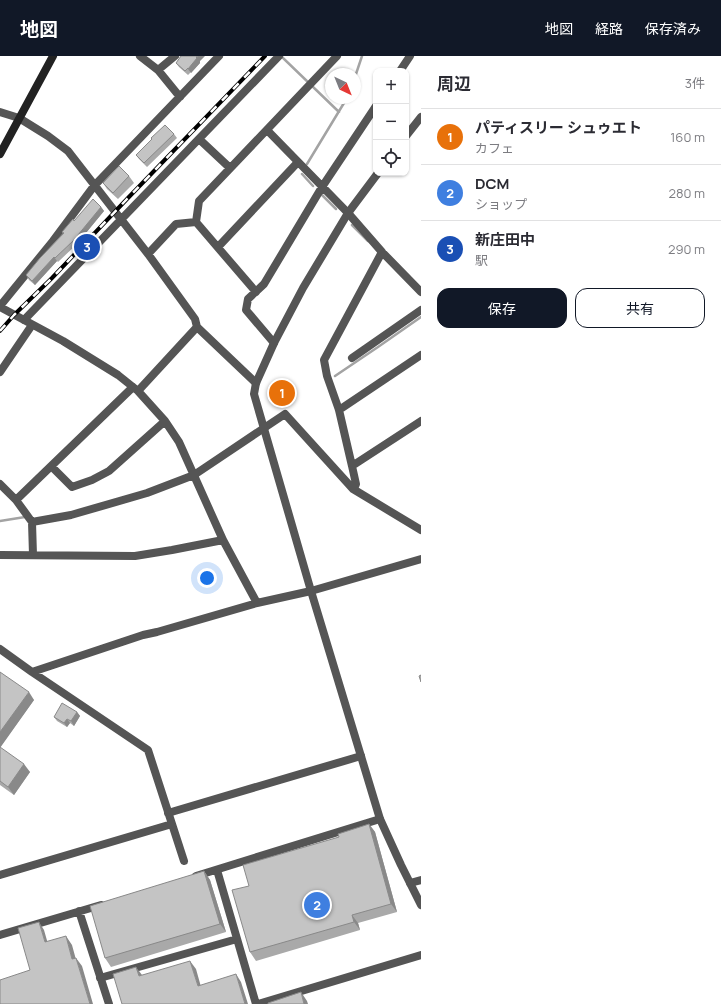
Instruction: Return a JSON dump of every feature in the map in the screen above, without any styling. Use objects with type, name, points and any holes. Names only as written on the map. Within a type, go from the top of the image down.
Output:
[{"type":"main road","points":[[0,154],[53,56]]},
{"type":"street","points":[[140,56],[158,70],[180,97]]},
{"type":"street","points":[[158,70],[175,56]]},
{"type":"street","points":[[219,56],[94,186],[53,241],[0,306],[63,341],[118,375],[136,389],[165,420],[179,442],[223,540],[257,603]]},
{"type":"street","points":[[24,320],[279,56]]},
{"type":"street","points":[[256,292],[196,222],[199,201],[337,56]]},
{"type":"street","points":[[402,68],[410,56]]},
{"type":"street","points":[[274,343],[246,310],[248,299],[264,284],[322,187],[373,110]]},
{"type":"street","points":[[0,112],[19,118],[48,136],[68,152],[148,254],[195,319],[197,327],[256,383]]},
{"type":"street","points":[[409,132],[421,117]]},
{"type":"street","points":[[267,130],[348,213],[382,252],[421,292]]},
{"type":"street","points":[[199,139],[230,168]]},
{"type":"street","points":[[218,247],[298,162]]},
{"type":"street","points":[[376,176],[348,213],[303,288],[274,343],[256,383],[254,394],[311,591],[380,819],[400,865],[421,905]]},
{"type":"street","points":[[148,254],[176,224],[196,222]]},
{"type":"street","points":[[354,489],[356,484],[340,410],[327,376],[324,360],[382,252]]},
{"type":"street","points":[[352,358],[421,310]]},
{"type":"street","points":[[0,372],[32,325]]},
{"type":"street","points":[[16,500],[136,389],[197,327]]},
{"type":"street","points":[[340,410],[421,355]]},
{"type":"street","points":[[32,522],[71,515],[147,493],[194,475],[285,414],[354,489],[421,530]]},
{"type":"street","points":[[51,466],[72,486],[92,480],[109,471],[165,420]]},
{"type":"street","points":[[352,466],[421,421]]},
{"type":"street","points":[[0,484],[16,500],[32,522],[33,555]]},
{"type":"street","points":[[0,555],[135,556],[223,540]]},
{"type":"street","points":[[32,672],[143,635],[257,603],[311,591],[421,559]]},
{"type":"street","points":[[0,649],[148,750],[184,861]]},
{"type":"street","points":[[168,813],[361,756]]},
{"type":"street","points":[[186,879],[380,819]]},
{"type":"street","points":[[0,875],[172,824]]},
{"type":"street","points":[[217,870],[257,1004],[421,955]]},
{"type":"street","points":[[410,883],[421,880]]},
{"type":"street","points":[[0,935],[110,902]]},
{"type":"street","points":[[79,911],[109,1004]]},
{"type":"street","points":[[100,978],[237,939]]},
{"type":"building","points":[[181,56],[198,56],[185,71],[176,63]]},
{"type":"building","points":[[165,125],[174,134],[144,163],[136,155]]},
{"type":"building","points":[[119,166],[129,176],[113,193],[103,183]]},
{"type":"building","points":[[93,199],[101,207],[73,241],[55,258],[54,257],[32,281],[26,275],[64,233],[62,232],[73,219],[74,221]]},
{"type":"building","points":[[0,672],[29,692],[0,732]]},
{"type":"building","points":[[62,703],[77,712],[71,721],[67,719],[64,723],[54,717]]},
{"type":"building","points":[[0,747],[24,764],[8,787],[0,781]]},
{"type":"building","points":[[369,824],[391,904],[352,915],[354,922],[250,952],[232,890],[249,886],[243,865],[339,837],[338,834]]},
{"type":"building","points":[[204,871],[220,924],[105,958],[90,906]]},
{"type":"building","points":[[39,922],[45,942],[66,936],[72,959],[76,958],[90,1004],[0,1004],[0,980],[30,970],[18,928]]},
{"type":"building","points":[[190,961],[198,986],[236,974],[245,1004],[122,1004],[113,974],[136,967],[139,976]]},
{"type":"building","points":[[301,992],[304,1004],[268,1004],[268,1003]]},
{"type":"waterway","points":[[281,56],[339,112]]},
{"type":"waterway","points":[[358,68],[362,56]]},
{"type":"waterway","points":[[307,164],[343,104]]},
{"type":"waterway","points":[[302,174],[313,186]]},
{"type":"waterway","points":[[322,195],[336,209]]},
{"type":"waterway","points":[[352,225],[368,241]]},
{"type":"waterway","points":[[335,376],[421,317]]},
{"type":"waterway","points":[[0,521],[25,517]]},
{"type":"railway","points":[[0,331],[265,56]]},
{"type":"place","name":"新庄田中","points":[[87,247]]},
{"type":"place","name":"パティスリー シュゥエト","points":[[282,393]]},
{"type":"place","name":"DCM","points":[[317,905]]}]
